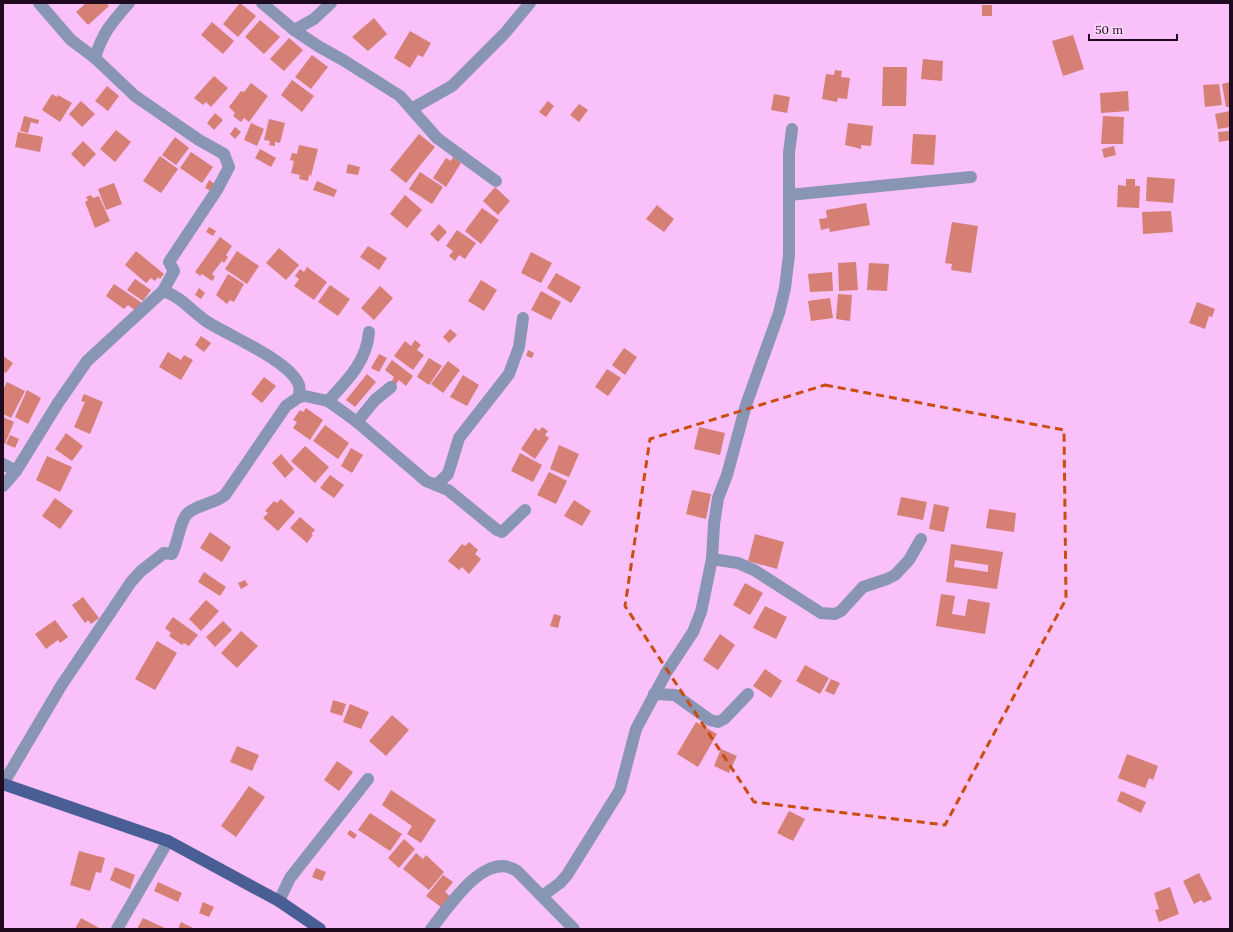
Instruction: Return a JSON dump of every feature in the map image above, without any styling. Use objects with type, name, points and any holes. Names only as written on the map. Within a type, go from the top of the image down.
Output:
[{"type":"main road","points":[[3,784],[168,842],[279,901],[320,929]]},
{"type":"street","points":[[3,486],[16,471],[58,403],[87,361],[163,291],[174,272],[169,262],[226,175],[229,167],[228,160],[224,154],[199,140],[135,96],[95,58],[71,40],[39,3]]},
{"type":"street","points":[[95,58],[99,42],[106,29],[129,3]]},
{"type":"street","points":[[262,3],[294,30],[400,96],[413,108],[428,129],[437,138],[496,181]]},
{"type":"street","points":[[294,30],[314,19],[331,3]]},
{"type":"street","points":[[413,108],[452,86],[505,33],[530,3]]},
{"type":"street","points":[[542,896],[560,883],[612,805],[620,790],[636,729],[666,673],[693,632],[701,612],[712,559],[714,524],[718,498],[727,475],[746,405],[779,313],[786,288],[789,254],[789,152],[792,129]]},
{"type":"street","points":[[789,195],[971,177]]},
{"type":"street","points":[[163,291],[175,295],[206,321],[248,342],[286,370],[299,385],[298,398]]},
{"type":"street","points":[[436,485],[448,474],[459,438],[508,374],[518,347],[524,318]]},
{"type":"street","points":[[328,401],[346,382],[360,363],[368,345],[369,332]]},
{"type":"street","points":[[357,422],[375,400],[391,387]]},
{"type":"street","points":[[3,784],[61,686],[131,582],[141,571],[164,553],[172,554],[185,517],[195,509],[213,503],[225,495],[286,406],[298,398],[305,396],[328,401],[357,422],[426,481],[448,490],[497,530],[502,532],[525,510]]},
{"type":"street","points":[[3,464],[16,471]]},
{"type":"street","points":[[712,559],[738,563],[754,570],[821,613],[828,615],[841,611],[863,587],[887,579],[902,569],[921,539]]},
{"type":"street","points":[[654,694],[675,695],[710,720],[718,722],[724,719],[748,694]]},
{"type":"street","points":[[279,901],[290,878],[368,779]]},
{"type":"street","points":[[117,929],[168,842]]},
{"type":"street","points":[[431,929],[470,882],[491,867],[500,865],[510,866],[574,929]]},
{"type":"highlighted area","points":[[825,385],[1064,430],[1066,599],[945,825],[754,802],[625,606],[650,439]]},
{"type":"building","points":[[86,3],[106,3],[109,6],[88,25],[76,12]]},
{"type":"building","points":[[240,3],[256,16],[238,37],[223,24]]},
{"type":"building","points":[[982,5],[992,5],[992,16],[982,16]]},
{"type":"building","points":[[374,18],[387,34],[368,51],[352,37]]},
{"type":"building","points":[[260,20],[280,37],[264,54],[245,37]]},
{"type":"building","points":[[212,22],[234,41],[223,54],[201,35]]},
{"type":"building","points":[[410,31],[431,43],[423,57],[418,55],[410,68],[394,58]]},
{"type":"building","points":[[1073,35],[1084,69],[1063,76],[1052,41]]},
{"type":"building","points":[[289,38],[303,50],[284,71],[270,59]]},
{"type":"building","points":[[312,55],[328,67],[311,89],[295,77]]},
{"type":"building","points":[[923,59],[943,61],[942,81],[921,79]]},
{"type":"building","points":[[883,67],[907,67],[906,106],[882,106]]},
{"type":"building","points":[[835,70],[842,71],[841,77],[850,78],[847,99],[838,98],[837,102],[822,99],[826,74],[834,75]]},
{"type":"building","points":[[214,76],[228,88],[211,107],[206,102],[203,105],[194,98]]},
{"type":"building","points":[[292,80],[314,96],[302,112],[281,95]]},
{"type":"building","points":[[1230,82],[1230,107],[1226,107],[1222,84]]},
{"type":"building","points":[[251,83],[268,96],[249,122],[244,118],[241,122],[233,116],[235,113],[229,107],[241,91],[244,92]]},
{"type":"building","points":[[1219,84],[1222,105],[1205,107],[1203,85]]},
{"type":"building","points":[[107,86],[119,96],[108,111],[95,101]]},
{"type":"building","points":[[1128,91],[1129,111],[1101,113],[1100,93]]},
{"type":"building","points":[[52,94],[57,97],[58,95],[72,103],[60,122],[42,110]]},
{"type":"building","points":[[774,94],[790,97],[787,113],[771,110]]},
{"type":"building","points":[[81,101],[95,114],[82,127],[69,114]]},
{"type":"building","points":[[548,101],[554,106],[546,117],[539,112]]},
{"type":"building","points":[[579,104],[588,110],[579,122],[570,115]]},
{"type":"building","points":[[1230,111],[1230,127],[1218,129],[1215,114]]},
{"type":"building","points":[[215,113],[223,120],[214,130],[207,123]]},
{"type":"building","points":[[24,116],[39,120],[38,124],[31,122],[28,133],[20,131]]},
{"type":"building","points":[[1103,116],[1124,117],[1123,144],[1101,144]]},
{"type":"building","points":[[269,119],[285,123],[280,143],[275,142],[275,146],[269,145],[270,141],[264,140]]},
{"type":"building","points":[[251,123],[264,129],[257,146],[244,140]]},
{"type":"building","points":[[848,123],[873,126],[871,146],[861,145],[861,149],[845,145]]},
{"type":"building","points":[[235,127],[241,132],[235,139],[230,134]]},
{"type":"building","points":[[116,130],[131,142],[115,162],[100,149]]},
{"type":"building","points":[[1230,131],[1230,140],[1219,142],[1218,132]]},
{"type":"building","points":[[18,132],[43,137],[40,152],[15,147]]},
{"type":"building","points":[[419,134],[435,147],[406,183],[390,170]]},
{"type":"building","points":[[913,134],[936,135],[934,165],[911,164]]},
{"type":"building","points":[[175,137],[189,148],[176,165],[162,155]]},
{"type":"building","points":[[83,141],[96,154],[84,167],[71,154]]},
{"type":"building","points":[[299,145],[318,149],[311,176],[309,175],[308,181],[299,179],[300,175],[291,173],[294,161],[290,160],[292,153],[297,154]]},
{"type":"building","points":[[1114,146],[1116,155],[1104,158],[1102,149]]},
{"type":"building","points":[[260,149],[276,158],[271,167],[255,158]]},
{"type":"building","points":[[191,152],[213,167],[202,183],[180,168]]},
{"type":"building","points":[[160,156],[178,169],[161,193],[143,181]]},
{"type":"building","points":[[453,157],[461,163],[446,187],[433,178],[446,158],[451,161]]},
{"type":"building","points":[[348,164],[360,167],[358,175],[346,173]]},
{"type":"building","points":[[420,172],[443,187],[432,204],[409,189]]},
{"type":"building","points":[[1147,177],[1175,179],[1173,203],[1146,201]]},
{"type":"building","points":[[1126,179],[1135,179],[1135,186],[1140,186],[1139,208],[1117,207],[1118,185],[1126,186]]},
{"type":"building","points":[[209,180],[215,184],[211,191],[205,188]]},
{"type":"building","points":[[317,181],[337,190],[334,197],[313,190]]},
{"type":"building","points":[[114,183],[122,204],[106,210],[98,189]]},
{"type":"building","points":[[495,187],[510,201],[498,215],[483,201]]},
{"type":"building","points":[[91,195],[93,198],[99,196],[110,221],[95,228],[85,202],[88,200],[86,197]]},
{"type":"building","points":[[405,195],[422,210],[407,228],[390,214]]},
{"type":"building","points":[[866,203],[870,225],[830,232],[829,228],[821,230],[819,219],[827,218],[826,210]]},
{"type":"building","points":[[657,205],[674,219],[664,232],[646,219]]},
{"type":"building","points":[[482,208],[499,220],[481,244],[465,231]]},
{"type":"building","points":[[1171,211],[1173,232],[1143,234],[1142,212]]},
{"type":"building","points":[[952,222],[978,226],[971,273],[951,270],[952,264],[945,263]]},
{"type":"building","points":[[439,224],[447,232],[438,242],[430,234]]},
{"type":"building","points":[[209,227],[216,231],[213,236],[206,232]]},
{"type":"building","points":[[457,230],[476,243],[465,259],[459,255],[455,261],[449,256],[453,251],[446,246]]},
{"type":"building","points":[[220,237],[232,246],[226,255],[228,257],[224,263],[222,261],[212,274],[215,277],[212,281],[202,274],[200,276],[195,272]]},
{"type":"building","points":[[368,246],[387,258],[379,270],[360,257]]},
{"type":"building","points":[[279,248],[299,265],[286,280],[266,263]]},
{"type":"building","points":[[136,251],[164,274],[160,279],[158,277],[155,281],[151,278],[146,283],[125,265]]},
{"type":"building","points":[[237,251],[259,266],[247,284],[225,269]]},
{"type":"building","points":[[531,252],[552,263],[541,283],[521,273]]},
{"type":"building","points":[[856,262],[858,290],[839,291],[838,263]]},
{"type":"building","points":[[869,263],[889,264],[887,291],[867,290]]},
{"type":"building","points":[[307,267],[327,282],[314,300],[294,286],[299,279],[295,276],[300,269],[304,272]]},
{"type":"building","points":[[832,272],[833,291],[810,292],[808,274]]},
{"type":"building","points":[[556,273],[581,287],[571,303],[547,288]]},
{"type":"building","points":[[228,274],[244,284],[234,302],[230,300],[227,304],[216,295]]},
{"type":"building","points":[[135,279],[151,290],[143,301],[127,290]]},
{"type":"building","points":[[481,280],[497,290],[484,311],[468,301]]},
{"type":"building","points":[[114,284],[142,303],[136,311],[128,305],[124,309],[106,296]]},
{"type":"building","points":[[330,285],[350,299],[338,316],[318,302]]},
{"type":"building","points":[[380,286],[393,298],[374,320],[361,308]]},
{"type":"building","points":[[199,288],[205,293],[201,299],[195,295]]},
{"type":"building","points":[[541,291],[561,302],[551,320],[531,310]]},
{"type":"building","points":[[838,294],[852,295],[850,321],[836,319]]},
{"type":"building","points":[[830,298],[833,318],[811,321],[808,301]]},
{"type":"building","points":[[1197,302],[1215,309],[1212,317],[1209,316],[1205,329],[1189,323]]},
{"type":"building","points":[[450,329],[457,335],[449,343],[443,337]]},
{"type":"building","points":[[201,336],[211,343],[204,352],[195,345]]},
{"type":"building","points":[[415,340],[421,345],[417,350],[424,355],[413,370],[394,356],[405,341],[411,346]]},
{"type":"building","points":[[624,348],[637,357],[625,375],[612,365]]},
{"type":"building","points":[[528,350],[534,353],[532,358],[526,356]]},
{"type":"building","points":[[168,352],[181,360],[184,355],[193,360],[181,380],[159,367]]},
{"type":"building","points":[[379,354],[387,358],[379,372],[371,368]]},
{"type":"building","points":[[3,356],[13,363],[6,373],[3,371]]},
{"type":"building","points":[[429,358],[442,366],[429,385],[417,377]]},
{"type":"building","points":[[392,360],[413,376],[406,386],[399,380],[396,384],[392,381],[394,377],[385,370]]},
{"type":"building","points":[[448,361],[460,370],[443,393],[431,384]]},
{"type":"building","points":[[607,369],[621,378],[608,396],[595,387]]},
{"type":"building","points":[[367,374],[376,382],[355,407],[346,400]]},
{"type":"building","points":[[463,375],[479,385],[467,406],[450,397]]},
{"type":"building","points":[[264,377],[276,386],[262,403],[251,394]]},
{"type":"building","points":[[7,382],[25,391],[11,418],[3,414],[3,390]]},
{"type":"building","points":[[27,390],[41,398],[28,424],[15,417]]},
{"type":"building","points":[[84,394],[103,402],[90,434],[74,427],[85,402],[81,401]]},
{"type":"building","points":[[306,408],[323,420],[310,440],[293,428],[297,422],[293,420],[300,410],[303,412]]},
{"type":"building","points":[[3,417],[14,422],[5,444],[3,443]]},
{"type":"building","points":[[325,425],[349,443],[338,459],[313,441]]},
{"type":"building","points":[[542,427],[548,431],[545,435],[549,438],[535,459],[521,449],[535,428],[539,431]]},
{"type":"building","points":[[699,427],[725,433],[720,455],[694,449]]},
{"type":"building","points":[[66,433],[83,446],[72,461],[55,449]]},
{"type":"building","points":[[10,435],[19,439],[15,448],[6,444]]},
{"type":"building","points":[[559,445],[579,454],[569,477],[550,469]]},
{"type":"building","points":[[305,446],[329,467],[315,483],[291,461]]},
{"type":"building","points":[[351,448],[363,455],[352,473],[341,466]]},
{"type":"building","points":[[520,453],[542,465],[533,482],[511,471]]},
{"type":"building","points":[[281,454],[294,469],[285,478],[272,463]]},
{"type":"building","points":[[47,456],[72,467],[60,492],[36,480]]},
{"type":"building","points":[[549,472],[567,481],[556,504],[537,495]]},
{"type":"building","points":[[330,475],[344,485],[334,498],[320,488]]},
{"type":"building","points":[[692,490],[711,494],[706,519],[686,514]]},
{"type":"building","points":[[901,497],[927,502],[923,520],[897,515]]},
{"type":"building","points":[[55,498],[73,511],[60,529],[42,516]]},
{"type":"building","points":[[281,499],[295,512],[278,531],[263,518],[268,513],[265,511],[274,501],[277,503]]},
{"type":"building","points":[[574,500],[591,511],[582,526],[564,516]]},
{"type":"building","points":[[934,504],[949,507],[944,532],[929,529]]},
{"type":"building","points":[[989,509],[1016,513],[1014,532],[986,528]]},
{"type":"building","points":[[300,517],[315,530],[311,534],[313,535],[307,543],[290,528]]},
{"type":"building","points":[[210,532],[231,547],[222,562],[200,548]]},
{"type":"building","points":[[755,534],[784,542],[777,569],[748,561]]},
{"type":"building","points":[[469,542],[478,550],[475,554],[481,559],[469,574],[462,567],[459,570],[448,561],[462,544],[465,546]]},
{"type":"building","points":[[951,544],[1003,552],[997,589],[946,582]],"holes":[[[955,560],[988,565],[988,572],[954,567]]]},
{"type":"building","points":[[204,572],[226,587],[220,596],[198,582]]},
{"type":"building","points":[[245,580],[248,585],[241,589],[238,583]]},
{"type":"building","points":[[745,583],[763,593],[750,615],[733,605]]},
{"type":"building","points":[[941,594],[955,596],[952,614],[965,616],[968,599],[990,603],[985,634],[936,626]]},
{"type":"building","points":[[83,597],[99,618],[91,624],[88,620],[85,623],[72,605]]},
{"type":"building","points":[[206,600],[219,611],[201,631],[189,619]]},
{"type":"building","points":[[765,606],[787,617],[776,639],[753,628]]},
{"type":"building","points":[[554,614],[561,616],[558,628],[550,626]]},
{"type":"building","points":[[173,617],[198,635],[189,646],[184,643],[182,645],[169,636],[171,633],[165,628]]},
{"type":"building","points":[[55,620],[68,637],[60,643],[58,640],[46,649],[35,634]]},
{"type":"building","points":[[223,621],[232,630],[215,647],[206,637]]},
{"type":"building","points":[[241,631],[258,646],[237,668],[221,653]]},
{"type":"building","points":[[720,634],[735,645],[718,670],[703,660]]},
{"type":"building","points":[[157,641],[177,653],[155,690],[135,679]]},
{"type":"building","points":[[805,665],[829,678],[820,694],[796,681]]},
{"type":"building","points":[[765,669],[782,681],[771,698],[753,686]]},
{"type":"building","points":[[831,679],[840,683],[834,695],[825,691]]},
{"type":"building","points":[[333,700],[346,704],[342,716],[330,712]]},
{"type":"building","points":[[350,704],[369,712],[361,729],[343,722]]},
{"type":"building","points":[[392,715],[409,730],[386,756],[369,741]]},
{"type":"building","points":[[696,722],[717,734],[698,767],[677,754]]},
{"type":"building","points":[[237,746],[259,755],[252,771],[230,762]]},
{"type":"building","points":[[721,749],[737,756],[729,773],[714,766]]},
{"type":"building","points":[[1127,754],[1158,766],[1153,780],[1149,778],[1145,788],[1118,778]]},
{"type":"building","points":[[337,761],[353,772],[339,791],[324,780]]},
{"type":"building","points":[[249,786],[265,797],[236,837],[221,826]]},
{"type":"building","points":[[391,790],[436,820],[421,843],[407,834],[412,826],[382,805]]},
{"type":"building","points":[[1121,791],[1146,802],[1141,813],[1117,801]]},
{"type":"building","points":[[789,811],[805,819],[793,841],[777,833]]},
{"type":"building","points":[[370,813],[402,834],[390,851],[358,830]]},
{"type":"building","points":[[350,830],[357,835],[354,839],[347,834]]},
{"type":"building","points":[[404,839],[415,849],[399,868],[388,858]]},
{"type":"building","points":[[79,851],[105,858],[101,873],[96,872],[90,891],[70,885]]},
{"type":"building","points":[[416,853],[423,859],[426,855],[444,872],[429,890],[403,869]]},
{"type":"building","points":[[115,867],[135,875],[130,889],[110,880]]},
{"type":"building","points":[[316,868],[326,872],[322,881],[312,877]]},
{"type":"building","points":[[1199,873],[1212,899],[1203,903],[1202,900],[1194,904],[1183,881]]},
{"type":"building","points":[[443,875],[453,882],[445,892],[450,896],[441,907],[426,896]]},
{"type":"building","points":[[158,882],[182,893],[178,902],[154,891]]},
{"type":"building","points":[[1170,887],[1179,914],[1159,922],[1155,910],[1159,909],[1154,893]]},
{"type":"building","points":[[203,902],[214,907],[209,917],[199,913]]},
{"type":"building","points":[[81,918],[101,929],[75,929]]},
{"type":"building","points":[[143,918],[167,929],[137,929]]},
{"type":"building","points":[[181,922],[195,929],[178,929]]}]
